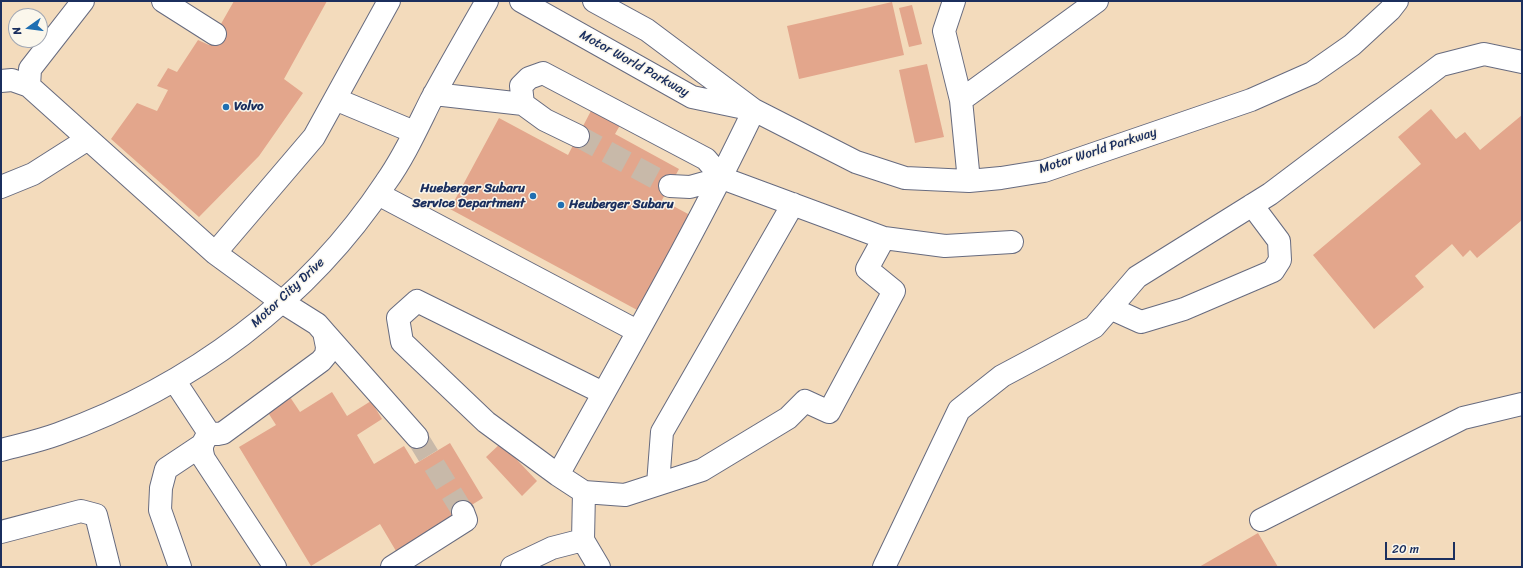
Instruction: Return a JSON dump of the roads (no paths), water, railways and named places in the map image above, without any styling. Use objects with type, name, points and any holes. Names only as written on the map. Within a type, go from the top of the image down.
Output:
[{"type":"street","points":[[29,86],[30,69],[84,1]]},
{"type":"street","points":[[163,1],[215,34]]},
{"type":"street","points":[[215,253],[314,137],[389,1]]},
{"type":"street","name":"Motor City Drive","points":[[1,450],[57,434],[99,418],[159,389],[206,362],[268,315],[314,274],[350,232],[387,181],[487,1]]},
{"type":"street","name":"Motor World Parkway","points":[[521,1],[692,96],[754,110]]},
{"type":"street","name":"Motor World Parkway","points":[[594,1],[647,30],[754,110],[856,162],[905,178],[969,181],[1001,178],[1044,171],[1251,100],[1312,73],[1352,45],[1390,10],[1397,1]]},
{"type":"street","points":[[954,1],[944,31],[961,100],[969,181]]},
{"type":"street","points":[[961,100],[1097,1]]},
{"type":"street","points":[[884,567],[959,410],[1002,376],[1094,327],[1137,277],[1277,189],[1441,65],[1484,54],[1522,62]]},
{"type":"street","points":[[523,104],[521,86],[529,78],[543,73],[706,159],[722,178],[884,238],[944,246],[1012,242]]},
{"type":"street","points":[[1,81],[12,80],[29,86],[215,253],[282,302],[317,324],[417,437]]},
{"type":"street","points":[[434,94],[523,104],[545,120],[578,136]]},
{"type":"street","points":[[335,99],[414,132]]},
{"type":"street","points":[[558,475],[722,178],[754,110]]},
{"type":"street","points":[[1,187],[33,174],[88,139]]},
{"type":"street","points":[[670,186],[690,188],[722,178]]},
{"type":"street","points":[[378,194],[637,331]]},
{"type":"street","points":[[658,484],[662,432],[793,204]]},
{"type":"street","points":[[1110,308],[1141,322],[1184,309],[1273,271],[1280,260],[1278,241],[1252,205]]},
{"type":"street","points":[[603,393],[417,301],[398,318],[402,342],[486,422],[558,475],[584,492],[625,495],[702,470],[788,418],[805,401],[829,412],[894,291],[867,269],[884,238]]},
{"type":"street","points":[[180,567],[160,510],[161,488],[166,469],[205,439],[223,433],[321,361],[326,355],[327,347],[324,332]]},
{"type":"street","points":[[174,380],[205,439],[202,451],[204,459],[275,567]]},
{"type":"street","points":[[1261,520],[1462,418],[1522,404]]},
{"type":"street","points":[[584,492],[583,540],[599,567]]},
{"type":"street","points":[[1,532],[81,511],[96,515],[109,567]]},
{"type":"street","points":[[392,567],[465,516]]},
{"type":"street","points":[[512,567],[552,548],[583,540]]},
{"type":"tunnel","points":[[578,136],[670,186]]},
{"type":"tunnel","points":[[417,437],[463,512]]},
{"type":"place","name":"Volvo","points":[[226,107]]},
{"type":"place","name":"Hueberger Subaru Service Department","points":[[533,196]]},
{"type":"place","name":"Heuberger Subaru","points":[[561,205]]}]
